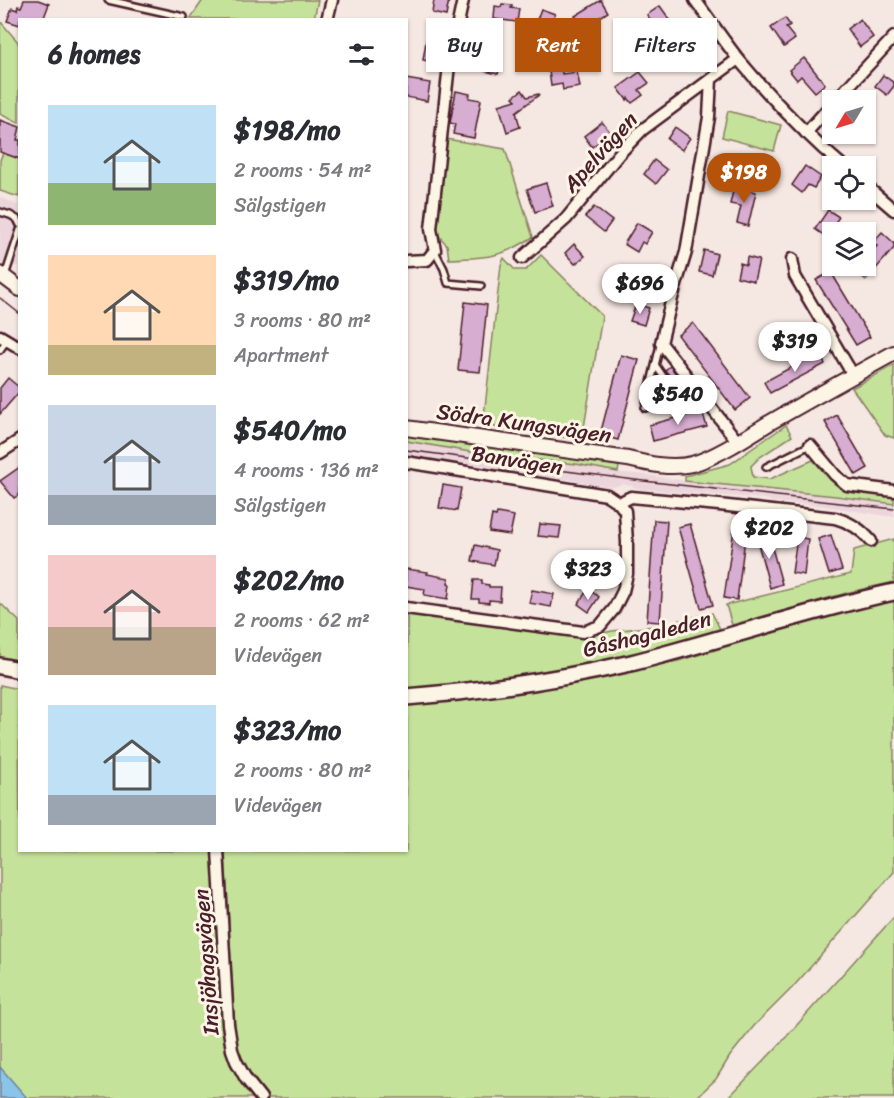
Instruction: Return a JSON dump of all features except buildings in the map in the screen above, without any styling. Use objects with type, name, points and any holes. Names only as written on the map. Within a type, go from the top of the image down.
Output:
[{"type":"main road","name":"Gåshagaleden","points":[[408,697],[560,678],[630,663],[863,598],[894,592]]},
{"type":"main road","points":[[0,666],[18,670]]},
{"type":"street","points":[[328,18],[332,0]]},
{"type":"street","points":[[408,261],[427,260],[435,250],[431,229],[449,65],[462,0]]},
{"type":"street","points":[[695,0],[738,59],[806,133],[832,156]]},
{"type":"street","points":[[845,90],[894,37]]},
{"type":"street","name":"Apelvägen","points":[[522,258],[566,219],[619,154],[642,130],[738,59]]},
{"type":"street","points":[[711,79],[709,117],[686,252],[661,344],[738,442]]},
{"type":"street","points":[[806,133],[822,115]]},
{"type":"street","points":[[876,195],[894,210]]},
{"type":"street","points":[[792,259],[795,276],[853,375]]},
{"type":"street","points":[[2,276],[18,288]]},
{"type":"street","points":[[4,338],[18,347]]},
{"type":"street","name":"Södra Kungsvägen","points":[[408,428],[662,465],[693,464],[738,442],[894,353]]},
{"type":"street","points":[[0,453],[18,441]]},
{"type":"street","points":[[810,445],[835,475],[847,485],[894,491]]},
{"type":"street","name":"Banvägen","points":[[408,462],[607,495],[619,503]]},
{"type":"street","points":[[408,608],[583,632],[600,626],[614,609],[624,591],[627,574],[627,542],[625,511],[619,503],[631,497],[835,518],[855,526],[871,541]]},
{"type":"street","name":"Insjöhagsvägen","points":[[218,852],[228,1024],[232,1050],[246,1079],[261,1098]]},
{"type":"lane","points":[[108,0],[184,17]]},
{"type":"lane","points":[[0,212],[18,221]]},
{"type":"lane","points":[[2,276],[18,235]]},
{"type":"lane","points":[[435,250],[448,283],[481,286]]},
{"type":"lane","points":[[0,350],[4,338]]},
{"type":"lane","points":[[656,366],[678,398],[645,408],[661,344]]},
{"type":"lane","points":[[766,467],[810,445]]},
{"type":"shaded area","points":[[0,197],[18,206],[18,266],[0,264]]},
{"type":"shaded area","points":[[408,441],[482,454],[576,464],[612,472],[894,504],[894,517],[825,506],[773,502],[765,499],[642,489],[623,484],[612,487],[408,455]]},
{"type":"green space","points":[[203,0],[318,0],[314,18],[191,18]]},
{"type":"green space","points":[[0,21],[18,42],[18,123],[0,114]]},
{"type":"green space","points":[[728,111],[781,125],[774,151],[722,137]]},
{"type":"green space","points":[[446,139],[505,149],[533,237],[512,249],[493,256],[449,259],[447,245],[439,236],[436,225]]},
{"type":"green space","points":[[3,153],[18,159],[18,197],[0,191],[0,160]]},
{"type":"green space","points":[[541,255],[602,316],[582,440],[483,425],[501,265],[504,258],[515,270],[526,270]]},
{"type":"green space","points":[[894,365],[894,438],[885,435],[852,388]]},
{"type":"green space","points":[[786,425],[792,436],[760,457],[751,466],[753,477],[770,479],[813,460],[842,488],[894,495],[894,504],[685,481],[685,476],[730,464]]},
{"type":"green space","points":[[408,433],[619,466],[618,472],[576,464],[482,454],[408,441]]},
{"type":"green space","points":[[894,539],[894,582],[732,625],[726,605],[851,574],[854,550]]},
{"type":"green space","points":[[894,600],[894,872],[793,987],[754,1026],[730,1056],[716,1079],[696,1098],[0,1098],[0,685],[18,689],[18,852],[214,852],[235,1036],[225,852],[408,852],[408,705],[556,686],[678,661],[844,612]]},
{"type":"green space","points":[[0,603],[18,620],[18,663],[0,659]]},
{"type":"green space","points":[[712,613],[720,629],[638,653],[560,671],[509,679],[408,689],[408,614],[581,638],[612,631],[655,626]]},
{"type":"green space","points":[[894,917],[894,1098],[728,1098],[778,1046]]},
{"type":"water","points":[[0,1067],[27,1098],[0,1098]]},
{"type":"tram line","points":[[0,298],[18,312]]},
{"type":"tram line","points":[[408,450],[635,480],[894,509]]}]
